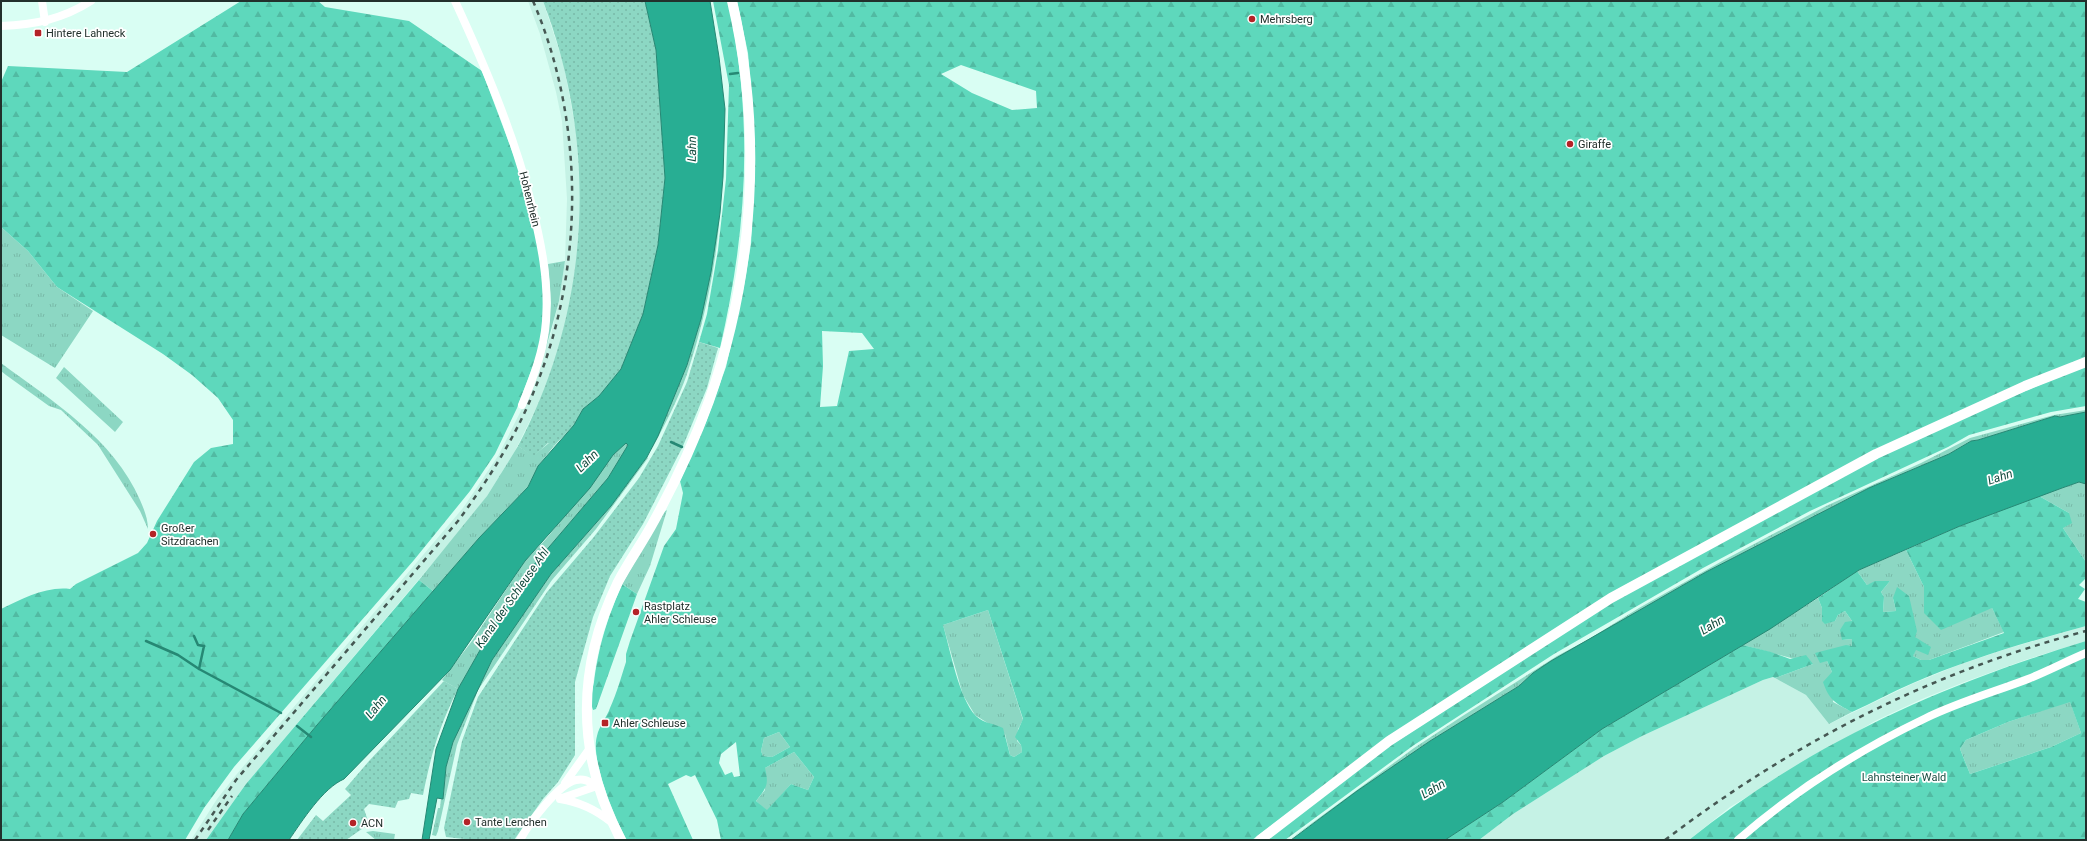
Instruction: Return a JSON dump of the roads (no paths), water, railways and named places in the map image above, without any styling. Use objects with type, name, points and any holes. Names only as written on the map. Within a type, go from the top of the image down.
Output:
[{"type":"main road","points":[[621,840],[611,822],[597,786],[590,748],[586,696],[591,657],[596,638],[619,580],[654,522],[694,440],[709,400],[722,357],[735,303],[748,211],[750,134],[746,72],[732,1]]},
{"type":"main road","points":[[1260,840],[1389,741],[1611,598],[1876,454],[2025,386],[2086,362]]},
{"type":"street","points":[[42,1],[45,22]]},
{"type":"street","points":[[1,26],[45,22],[75,12],[91,1]]},
{"type":"street","name":"Hohenrhein","points":[[455,1],[487,69],[521,163],[545,265],[547,306],[544,336],[532,380],[522,405]]},
{"type":"street","points":[[1738,840],[1761,820],[1812,783],[1857,755],[1892,736],[1947,709],[2030,678],[2086,653]]},
{"type":"street","points":[[560,790],[590,748]]},
{"type":"street","points":[[520,840],[538,813],[568,783],[575,780],[589,781],[597,786]]},
{"type":"street","points":[[550,801],[597,786]]},
{"type":"street","points":[[560,799],[576,802],[590,807],[611,822]]},
{"type":"water","points":[[645,1],[710,1],[719,57],[725,109],[723,177],[720,213],[711,272],[701,319],[687,365],[658,436],[647,457],[611,506],[551,574],[492,660],[453,742],[446,767],[443,799],[437,798],[429,840],[422,840],[436,749],[458,689],[501,613],[532,567],[608,478],[628,445],[626,443],[613,455],[590,488],[525,561],[450,670],[344,779],[336,783],[321,797],[289,840],[228,840],[243,814],[317,725],[479,538],[528,487],[538,466],[574,425],[583,409],[599,396],[621,369],[643,314],[658,245],[665,178],[656,50]]},
{"type":"water","name":"Lahn","points":[[2086,412],[2086,484],[2079,482],[1960,526],[1859,570],[1770,629],[1602,729],[1503,802],[1445,840],[1291,840],[1357,791],[1430,741],[1519,686],[1533,673],[1551,661],[1706,572],[1869,488],[1949,454],[1971,441],[2055,416],[2060,417]]},
{"type":"waterway","points":[[730,74],[738,73]]},
{"type":"waterway","points":[[671,442],[682,447]]},
{"type":"waterway","points":[[194,636],[198,645],[204,646],[199,669]]},
{"type":"waterway","points":[[146,641],[178,655],[199,669],[281,713]]},
{"type":"waterway","points":[[297,726],[311,737]]},
{"type":"railway","points":[[195,840],[236,780],[458,521],[480,490],[510,442],[534,391],[551,344],[563,296],[570,246],[572,196],[570,145],[562,96],[550,47],[533,1]]},
{"type":"railway","points":[[1665,840],[1763,772],[1865,714],[1972,668],[2028,648],[2086,631]]},
{"type":"railway","points":[[208,830],[232,796]]},
{"type":"place","name":"Mehrsberg","points":[[1252,19]]},
{"type":"place","name":"Hintere Lahneck","points":[[38,33]]},
{"type":"place","name":"Giraffe","points":[[1570,144]]},
{"type":"place","name":"Großer Sitzdrachen","points":[[153,534]]},
{"type":"place","name":"Rastplatz Ahler Schleuse","points":[[636,612]]},
{"type":"place","name":"Ahler Schleuse","points":[[605,723]]},
{"type":"place","name":"Tante Lenchen","points":[[467,822]]},
{"type":"place","name":"ACN","points":[[353,823]]},
{"type":"water label","name":"Kanal der Schleuse Ahl","points":[[512,598]]},
{"type":"park label","name":"Lahnsteiner Wald","points":[[1904,777]]}]
